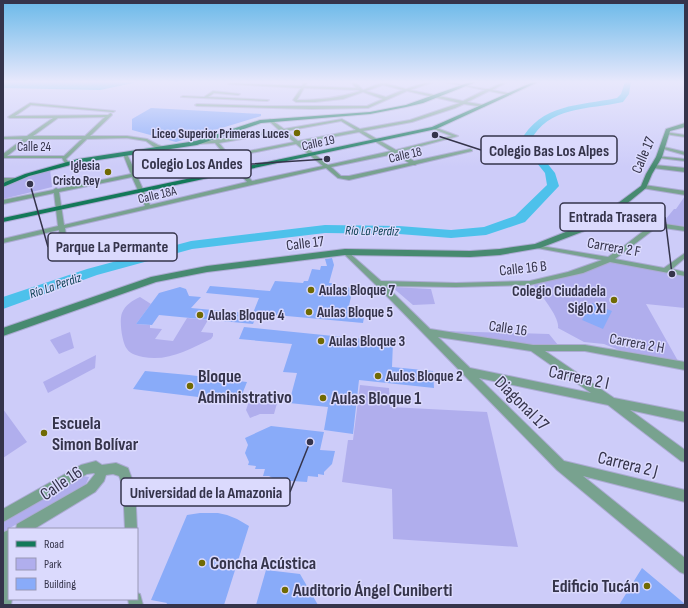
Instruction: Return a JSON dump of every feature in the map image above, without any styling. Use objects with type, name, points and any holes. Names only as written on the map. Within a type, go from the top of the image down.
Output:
[{"type":"main road","points":[[3,184],[68,164],[155,148],[168,149],[198,143],[253,124],[270,120],[370,113],[384,110]]},
{"type":"main road","name":"Calle 19","points":[[3,220],[434,128],[473,110]]},
{"type":"main road","name":"Calle 17","points":[[3,332],[123,289],[176,274],[345,252],[470,254],[500,252],[537,246],[584,228],[605,217],[644,187],[649,174],[659,157],[667,133],[672,128],[685,125]]},
{"type":"street","points":[[20,110],[10,117],[109,116]]},
{"type":"street","points":[[68,164],[64,160],[65,157],[113,111],[106,110]]},
{"type":"street","points":[[3,202],[56,190],[411,121],[444,110]]},
{"type":"street","points":[[3,156],[57,116]]},
{"type":"street","points":[[270,120],[329,167]]},
{"type":"street","points":[[198,143],[216,142],[342,120],[415,164]]},
{"type":"street","name":"Calle 18A","points":[[3,241],[252,183],[395,152],[456,136],[434,128]]},
{"type":"street","points":[[667,133],[685,136]]},
{"type":"street","points":[[3,138],[138,138],[147,140],[155,148]]},
{"type":"street","points":[[216,142],[230,156],[252,183]]},
{"type":"street","points":[[662,147],[685,154]]},
{"type":"street","name":"Calle 18","points":[[329,167],[340,177],[349,178],[415,164],[470,150]]},
{"type":"street","points":[[125,154],[148,207]]},
{"type":"street","name":"Calle 24","points":[[3,156],[65,157]]},
{"type":"street","points":[[659,157],[685,160]]},
{"type":"street","points":[[654,167],[685,170]]},
{"type":"street","points":[[3,180],[14,180]]},
{"type":"street","points":[[644,187],[685,193]]},
{"type":"street","points":[[56,190],[64,244]]},
{"type":"street","points":[[605,217],[685,229]]},
{"type":"street","name":"Calle 16 B","points":[[379,283],[456,285],[530,283],[577,272],[608,260],[656,224]]},
{"type":"street","name":"Carrera 2 F","points":[[537,246],[685,274]]},
{"type":"street","name":"Diagonal 17","points":[[345,252],[379,283],[561,466],[685,568]]},
{"type":"street","points":[[666,270],[685,255]]},
{"type":"street","name":"Calle 16","points":[[427,332],[533,348],[585,348]]},
{"type":"street","points":[[533,348],[609,400],[685,457]]},
{"type":"street","name":"Carrera 2 H","points":[[585,348],[685,366]]},
{"type":"street","name":"Carrera 2 I","points":[[465,371],[685,417]]},
{"type":"street","name":"Carrera 2 J","points":[[561,466],[685,496]]},
{"type":"street","name":"Calle 16","points":[[3,516],[85,469],[96,467],[101,471],[100,477],[91,488],[24,528]]},
{"type":"street","points":[[101,471],[111,468],[124,472],[129,487],[131,528]]},
{"type":"street","points":[[4,605],[8,551]]},
{"type":"green space","points":[[50,169],[52,187],[3,199],[3,187]]},
{"type":"green space","points":[[685,196],[685,226],[664,224],[667,221],[665,220],[674,209],[676,209]]},
{"type":"green space","name":"Colegio Ciudadela Siglo XI","points":[[611,262],[685,276],[685,308],[646,304],[678,361],[619,350],[604,344],[584,342],[558,328],[558,323],[553,312],[533,284],[580,274]]},
{"type":"green space","points":[[392,287],[431,289],[435,304],[413,305]]},
{"type":"green space","points":[[140,297],[151,304],[136,324],[150,325],[150,328],[162,329],[155,339],[173,341],[187,318],[208,320],[201,332],[213,333],[213,336],[211,339],[195,347],[178,354],[161,358],[141,357],[128,351],[122,337],[121,316],[127,305]]},
{"type":"green space","points":[[442,331],[549,334],[558,345],[534,345]]},
{"type":"green space","points":[[70,332],[74,348],[59,354],[50,340]]},
{"type":"green space","points":[[96,355],[95,368],[48,393],[43,382]]},
{"type":"green space","points":[[360,385],[389,388],[390,407],[487,412],[518,547],[393,539],[392,489],[342,482],[348,440],[353,440]]},
{"type":"green space","points":[[252,393],[279,396],[274,414],[260,414],[250,418],[246,410]]},
{"type":"green space","points":[[3,409],[27,442],[3,458]]},
{"type":"green space","points":[[83,476],[89,477],[86,484],[3,532],[3,522]]},
{"type":"building","points":[[147,110],[195,110],[261,114],[261,116],[176,142],[132,130],[132,119]]},
{"type":"building","points":[[332,258],[334,265],[329,283],[332,283],[331,286],[353,288],[348,310],[365,312],[363,323],[253,313],[259,298],[206,293],[210,286],[270,291],[275,281],[303,283],[304,281],[308,281],[312,269],[320,270],[321,266],[327,266],[325,259]]},
{"type":"building","name":"Aulas Bloque 4","points":[[180,287],[186,289],[189,296],[201,297],[191,308],[257,314],[253,324],[159,315],[152,325],[136,324],[159,293]]},
{"type":"building","points":[[592,303],[612,311],[603,329],[582,320]]},
{"type":"building","points":[[244,327],[393,342],[392,367],[433,371],[434,388],[359,380],[353,434],[324,430],[328,407],[289,403],[297,373],[283,372],[292,344],[239,339]]},
{"type":"building","name":"Bloque Administrativo","points":[[145,371],[247,382],[239,402],[133,389]]},
{"type":"building","points":[[271,426],[324,432],[320,450],[335,451],[332,464],[324,472],[324,475],[318,474],[318,477],[308,476],[307,482],[280,482],[269,476],[263,476],[265,469],[255,469],[256,466],[248,465],[249,462],[245,453],[248,445],[245,438]]},
{"type":"building","name":"Concha Acústica","points":[[218,513],[227,515],[249,526],[224,605],[166,605],[167,603],[151,600],[187,515]]},
{"type":"building","name":"Edificio Tucán","points":[[642,568],[685,604],[685,605],[619,605]]},
{"type":"building","name":"Auditorio Ángel Cuniberti","points":[[266,570],[300,574],[318,605],[256,605]]},
{"type":"waterway","name":"Río La Perdiz","points":[[3,303],[92,272],[191,245],[325,229],[399,230],[451,234],[486,231],[520,219],[553,186],[550,173],[525,142],[534,127],[539,122],[563,110]]},
{"type":"place","name":"Liceo Superior Primeras Luces","points":[[297,133]]},
{"type":"place","name":"Colegio Bas Los Alpes","points":[[435,135]]},
{"type":"place","name":"Colegio Los Andes","points":[[327,159]]},
{"type":"place","name":"Iglesia Cristo Rey","points":[[108,172]]},
{"type":"place","name":"Parque La Permante","points":[[30,184]]},
{"type":"place","name":"Entrada Trasera","points":[[672,274]]},
{"type":"place","name":"Aulas Bloque 7","points":[[311,290]]},
{"type":"place","name":"Colegio Ciudadela Siglo XI","points":[[614,300]]},
{"type":"place","name":"Aulas Bloque 5","points":[[309,312]]},
{"type":"place","name":"Aulas Bloque 4","points":[[200,315]]},
{"type":"place","name":"Aulas Bloque 3","points":[[321,341]]},
{"type":"place","name":"Aulos Bloque 2","points":[[378,376]]},
{"type":"place","name":"Bloque Administrativo","points":[[190,386]]},
{"type":"place","name":"Aulas Bloque 1","points":[[323,398]]},
{"type":"place","name":"Escuela Simon Bolívar","points":[[44,433]]},
{"type":"place","name":"Universidad de la Amazonia","points":[[310,442]]},
{"type":"place","name":"Concha Acústica","points":[[202,563]]},
{"type":"place","name":"Edificio Tucán","points":[[647,586]]},
{"type":"place","name":"Auditorio Ángel Cuniberti","points":[[285,590]]}]
